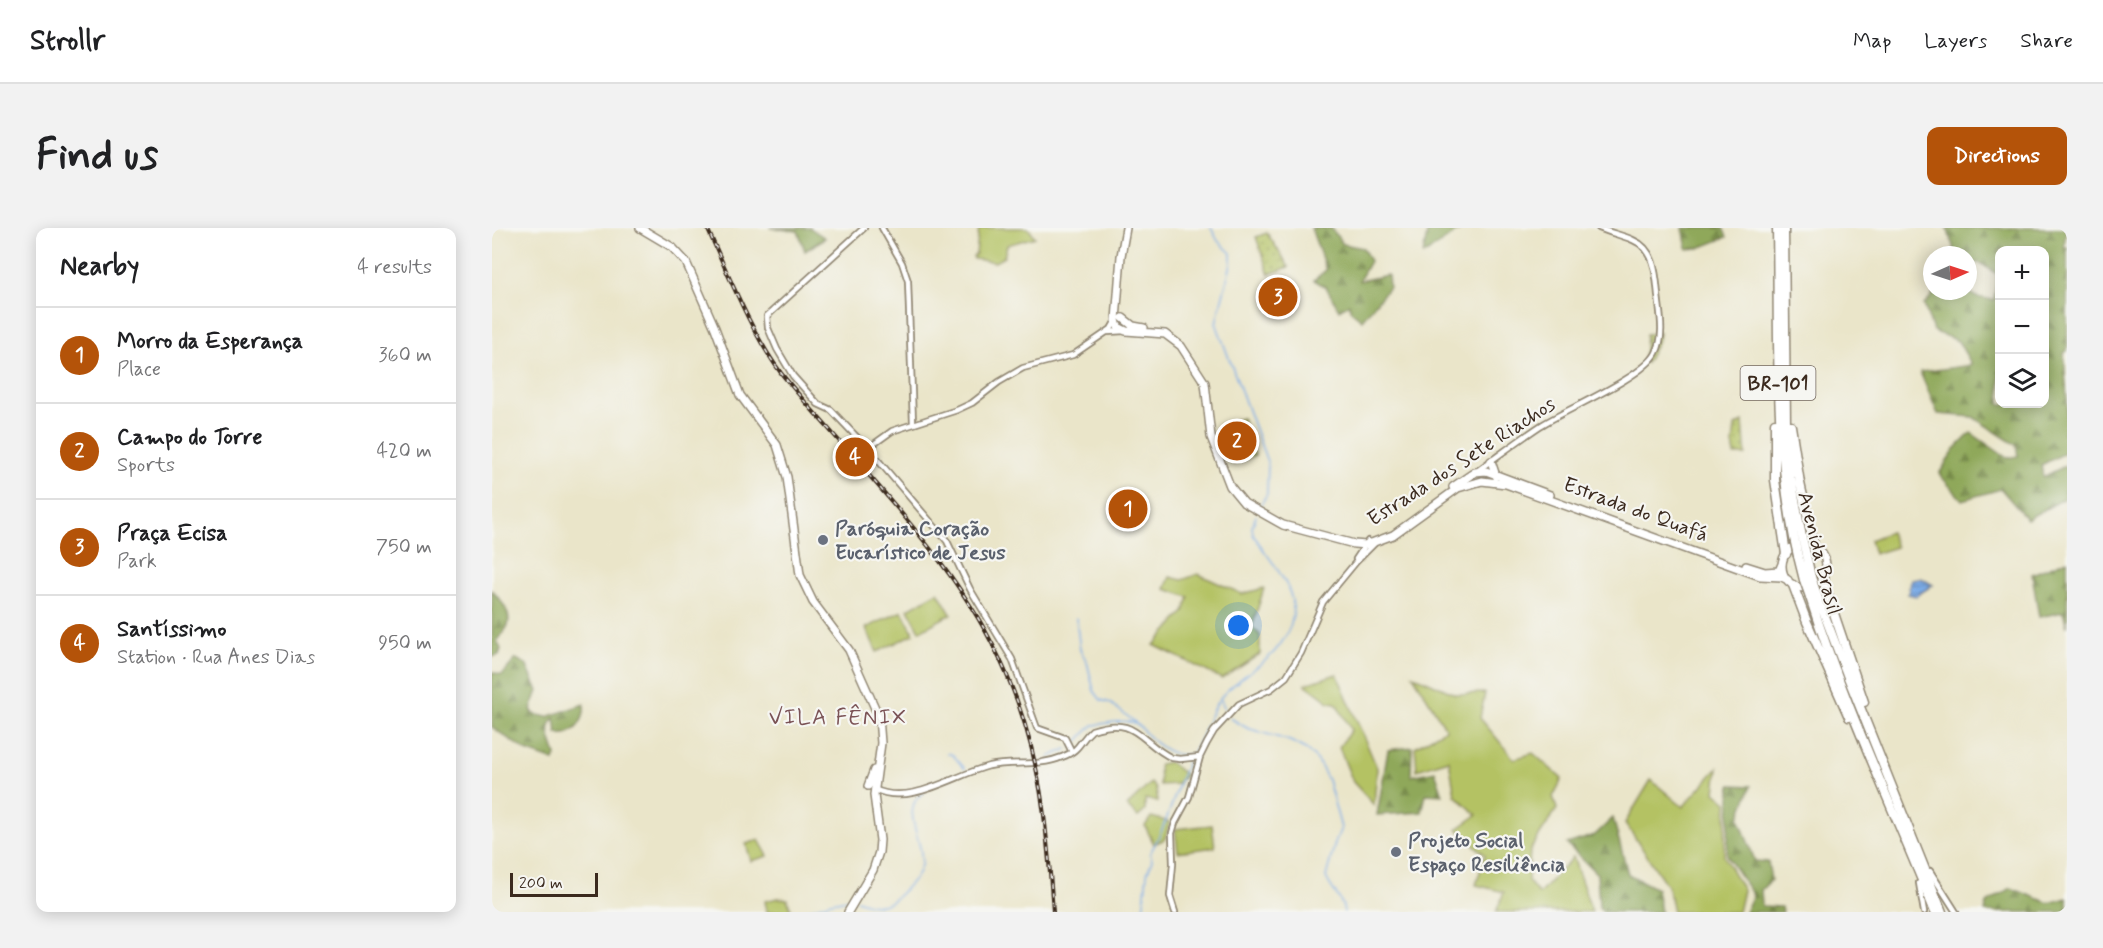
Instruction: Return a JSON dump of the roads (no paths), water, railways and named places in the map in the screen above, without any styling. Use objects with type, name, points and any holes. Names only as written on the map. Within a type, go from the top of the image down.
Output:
[{"type":"highway","name":"Avenida Brasil","points":[[1777,228],[1782,388],[1798,537],[1813,596],[1935,912]]},
{"type":"highway","name":"Avenida Brasil","points":[[1782,388],[1784,228]]},
{"type":"highway","points":[[1782,388],[1814,546]]},
{"type":"highway","points":[[1782,388],[1774,451],[1780,520],[1786,554]]},
{"type":"highway","points":[[1824,574],[1825,587],[1873,728],[1872,750]]},
{"type":"highway","points":[[1790,583],[1852,724],[1872,750]]},
{"type":"highway","name":"Avenida Brasil","points":[[1872,750],[1918,850],[1942,912]]},
{"type":"main road","points":[[640,228],[672,247],[686,262],[711,319],[748,416]]},
{"type":"main road","points":[[646,228],[677,246],[690,261],[703,288],[741,390],[747,401],[771,429],[784,455],[792,483],[800,561],[805,580],[810,592],[852,649],[882,716],[885,741],[873,788]]},
{"type":"main road","points":[[1128,228],[1120,319],[1128,328],[1170,332],[1191,354],[1208,384],[1211,428],[1230,477],[1241,496],[1260,511],[1288,524],[1361,543],[1361,553]]},
{"type":"main road","points":[[741,398],[765,427],[780,453],[788,484],[800,575],[813,602],[849,650],[877,710],[882,737],[873,788],[879,852],[850,912]]},
{"type":"main road","points":[[1491,461],[1494,478]]},
{"type":"main road","name":"Estrada do Quafá","points":[[1473,476],[1486,471],[1506,484],[1760,576],[1782,577],[1790,583]]},
{"type":"main road","name":"Estrada dos Sete Riachos","points":[[1361,543],[1379,541],[1392,535],[1473,476]]},
{"type":"main road","name":"Estrada dos Sete Riachos","points":[[1361,543],[1390,532],[1473,476]]},
{"type":"main road","name":"Estrada do Quafá","points":[[1494,478],[1760,571],[1777,572],[1782,564]]},
{"type":"main road","points":[[1802,544],[1814,546],[1826,561],[1824,574],[1818,583],[1806,588],[1790,583],[1782,564],[1786,554],[1802,544]]},
{"type":"street","points":[[864,228],[767,316],[767,322],[780,356],[793,376],[822,407],[834,412],[950,546],[970,589],[1012,659],[1037,728],[1065,738],[1072,750]]},
{"type":"street","points":[[882,228],[902,263],[908,281],[913,423]]},
{"type":"street","name":"Estrada dos Sete Riachos","points":[[1473,476],[1541,425],[1642,369],[1655,354],[1660,342],[1661,328],[1651,257],[1648,251],[1637,242],[1599,228]]},
{"type":"street","points":[[867,449],[892,431],[969,405],[1017,371],[1067,357],[1107,332],[1120,319]]},
{"type":"street","points":[[1107,332],[1128,328]]},
{"type":"street","points":[[1175,912],[1171,905],[1170,890],[1172,833],[1189,797],[1200,757],[1211,736],[1242,702],[1271,689],[1287,677],[1301,653],[1323,602],[1361,553],[1379,541]]},
{"type":"street","points":[[873,788],[889,793],[915,792],[988,766],[1042,763],[1078,749],[1092,730],[1124,726],[1135,730],[1166,755],[1176,759],[1200,757]]},
{"type":"street","name":"Avenida Brasil","points":[[1918,850],[1936,884],[1956,912]]},
{"type":"street","name":"Avenida Brasil","points":[[1917,868],[1924,912]]},
{"type":"water","points":[[1921,578],[1933,585],[1916,596],[1908,594],[1911,580]]},
{"type":"waterway","points":[[1211,228],[1218,241],[1231,253],[1231,264],[1216,323],[1268,464],[1267,494],[1260,506]]},
{"type":"waterway","points":[[1072,747],[1093,725],[1126,721],[1138,725],[1161,747],[1179,755],[1192,754],[1221,697],[1277,648],[1289,629],[1293,616],[1293,603],[1283,579],[1253,534],[1252,527],[1256,516]]},
{"type":"waterway","points":[[1076,618],[1080,650],[1087,662],[1094,691],[1101,700],[1110,703],[1135,722]]},
{"type":"waterway","points":[[1221,700],[1227,714]]},
{"type":"waterway","points":[[1230,718],[1247,728],[1290,741],[1307,750],[1318,761],[1328,780],[1341,828],[1326,877],[1344,912]]},
{"type":"waterway","points":[[1049,757],[1067,749]]},
{"type":"waterway","points":[[947,753],[953,755],[965,769]]},
{"type":"waterway","points":[[1143,912],[1147,874],[1152,860],[1150,853],[1167,817],[1187,761]]},
{"type":"waterway","points":[[857,900],[873,905],[890,902],[917,875],[921,865],[921,856],[914,826],[913,807],[916,799],[924,792]]},
{"type":"waterway","points":[[802,912],[831,902],[853,898]]},
{"type":"railway","points":[[707,228],[760,340],[781,373],[927,544],[950,574],[990,639],[1018,703],[1035,761],[1045,820],[1053,912]]},
{"type":"place","name":"Praça Ecisa","points":[[1278,297]]},
{"type":"place","name":"Campo do Torre","points":[[1237,441]]},
{"type":"place","name":"Santíssimo","points":[[855,457]]},
{"type":"place","name":"Morro da Esperança","points":[[1128,509]]},
{"type":"place","name":"Paróquia Coração Eucarístico de Jesus","points":[[823,540]]},
{"type":"place","name":"Projeto Social Espaço Resiliência","points":[[1396,852]]},
{"type":"district","name":"VILA FÊNIX","points":[[838,716]]}]
